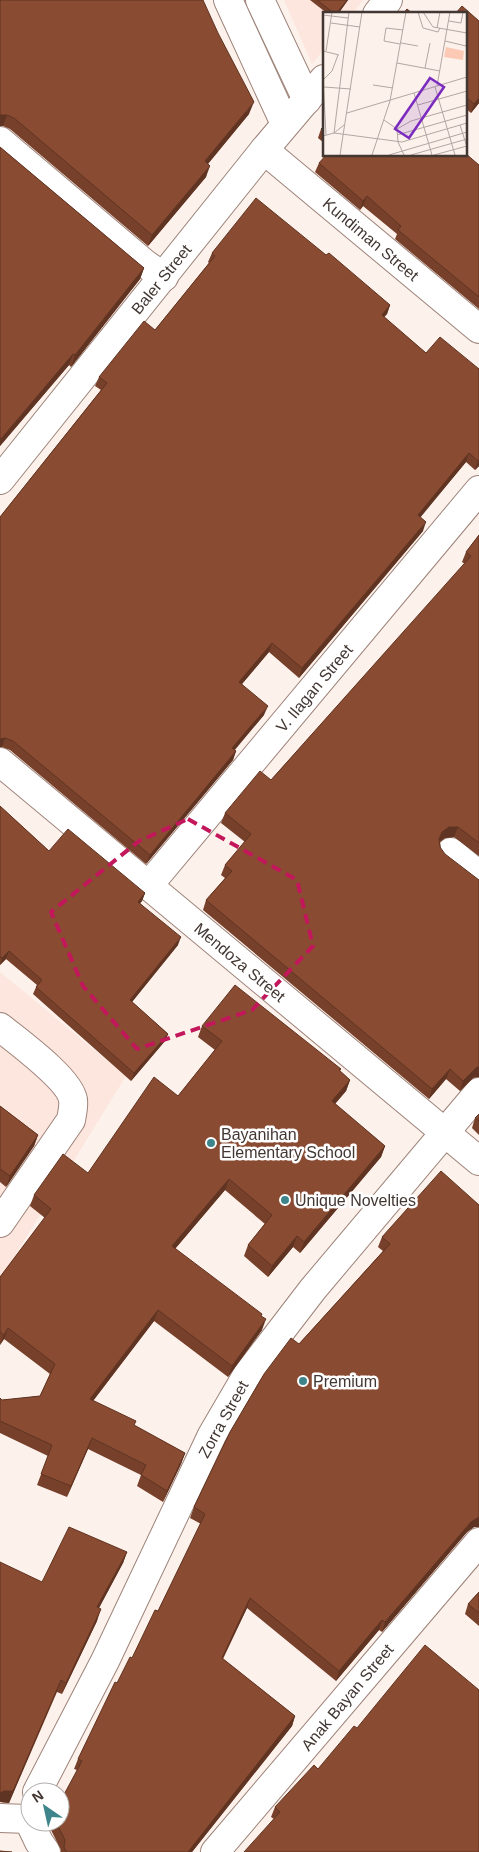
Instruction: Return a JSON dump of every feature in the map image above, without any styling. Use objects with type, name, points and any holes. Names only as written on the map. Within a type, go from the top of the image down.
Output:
[{"type":"street","points":[[228,0],[285,124]]},
{"type":"street","points":[[260,0],[307,100]]},
{"type":"street","name":"Baler Street","points":[[4,468],[164,277],[285,124],[323,80]]},
{"type":"street","points":[[0,141],[144,263],[164,277]]},
{"type":"street","name":"Kundiman Street","points":[[264,150],[479,329]]},
{"type":"street","name":"V. Ilagan Street","points":[[148,886],[479,490]]},
{"type":"street","name":"Mendoza Street","points":[[0,762],[479,1161]]},
{"type":"street","points":[[451,852],[479,875]]},
{"type":"street","points":[[0,1027],[62,1081],[73,1100],[71,1120],[0,1222]]},
{"type":"street","name":"Zorra Street","points":[[42,1782],[105,1661],[212,1435],[247,1374],[313,1289],[479,1092]]},
{"type":"street","name":"Anak Bayan Street","points":[[216,1852],[479,1542]]},
{"type":"street","points":[[0,1818],[20,1817]]},
{"type":"street","points":[[35,1832],[46,1852]]},
{"type":"highlighted area","points":[[188,819],[297,880],[313,946],[252,1010],[137,1049],[83,986],[51,912],[139,841]]},
{"type":"shaded area","points":[[284,0],[363,0],[354,12],[323,12],[323,50],[312,64]]},
{"type":"shaded area","points":[[0,972],[126,1076],[0,1280]]},
{"type":"building","points":[[0,0],[203,0],[254,102],[205,161],[210,166],[152,235],[14,118],[0,115]]},
{"type":"building","points":[[317,0],[347,0],[338,12],[332,12]]},
{"type":"building","points":[[462,6],[479,21],[479,98],[474,104],[466,97],[466,12],[457,12]]},
{"type":"building","points":[[0,147],[144,268],[75,355],[73,354],[1,439],[0,438]]},
{"type":"building","points":[[466,154],[479,165],[479,297],[398,230],[401,226],[367,196],[363,201],[319,163],[325,156],[466,156]]},
{"type":"building","points":[[256,198],[326,255],[329,253],[390,305],[382,315],[426,353],[440,337],[479,369],[479,461],[469,453],[418,515],[426,522],[302,668],[272,643],[239,682],[268,706],[232,748],[236,751],[150,855],[13,741],[5,738],[0,739],[0,517],[107,383],[99,377],[144,321],[155,330],[215,256],[212,253]]},
{"type":"building","points":[[479,535],[479,843],[458,827],[449,827],[442,832],[439,839],[440,847],[445,854],[479,880],[479,1067],[463,1081],[450,1069],[432,1089],[206,900],[232,871],[225,865],[251,834],[225,813],[260,771],[271,780],[471,556],[466,552]]},
{"type":"building","points":[[0,806],[49,851],[68,829],[145,893],[138,902],[181,937],[130,1000],[168,1034],[134,1073],[36,987],[42,980],[9,951],[2,958],[0,956]]},
{"type":"building","points":[[235,985],[341,1069],[339,1070],[350,1080],[332,1101],[385,1146],[304,1242],[297,1236],[272,1266],[248,1245],[272,1215],[229,1179],[172,1246],[266,1319],[232,1366],[158,1310],[90,1399],[136,1421],[134,1425],[185,1453],[167,1491],[141,1475],[146,1465],[92,1438],[71,1486],[41,1474],[52,1445],[0,1421],[0,1398],[2,1400],[40,1396],[55,1364],[8,1328],[4,1335],[0,1332],[0,1277],[51,1209],[34,1195],[63,1154],[88,1173],[154,1077],[178,1096],[222,1041],[202,1026]]},
{"type":"building","points":[[0,1106],[38,1135],[10,1176],[0,1169]]},
{"type":"building","points":[[441,1171],[479,1205],[479,1517],[471,1522],[385,1622],[382,1620],[339,1671],[250,1598],[222,1658],[295,1716],[188,1852],[67,1852],[64,1848],[65,1840],[61,1832],[70,1832],[70,1783],[82,1761],[78,1759],[115,1682],[117,1683],[130,1657],[132,1658],[155,1610],[158,1611],[205,1514],[194,1507],[230,1432],[264,1374],[291,1338],[299,1344],[390,1244],[382,1237]]},
{"type":"building","points":[[69,1527],[127,1552],[97,1607],[101,1609],[66,1683],[61,1680],[13,1791],[0,1793],[0,1562],[42,1582]]},
{"type":"building","points":[[479,1592],[479,1613],[468,1604]]},
{"type":"building","points":[[425,1645],[479,1690],[479,1852],[244,1852],[280,1812],[275,1807],[314,1765],[318,1769],[354,1726],[357,1728]]},
{"type":"place","name":"Bayanihan Elementary School","points":[[211,1143]]},
{"type":"place","name":"Unique Novelties","points":[[285,1200]]},
{"type":"place","name":"Premium","points":[[303,1381]]}]
